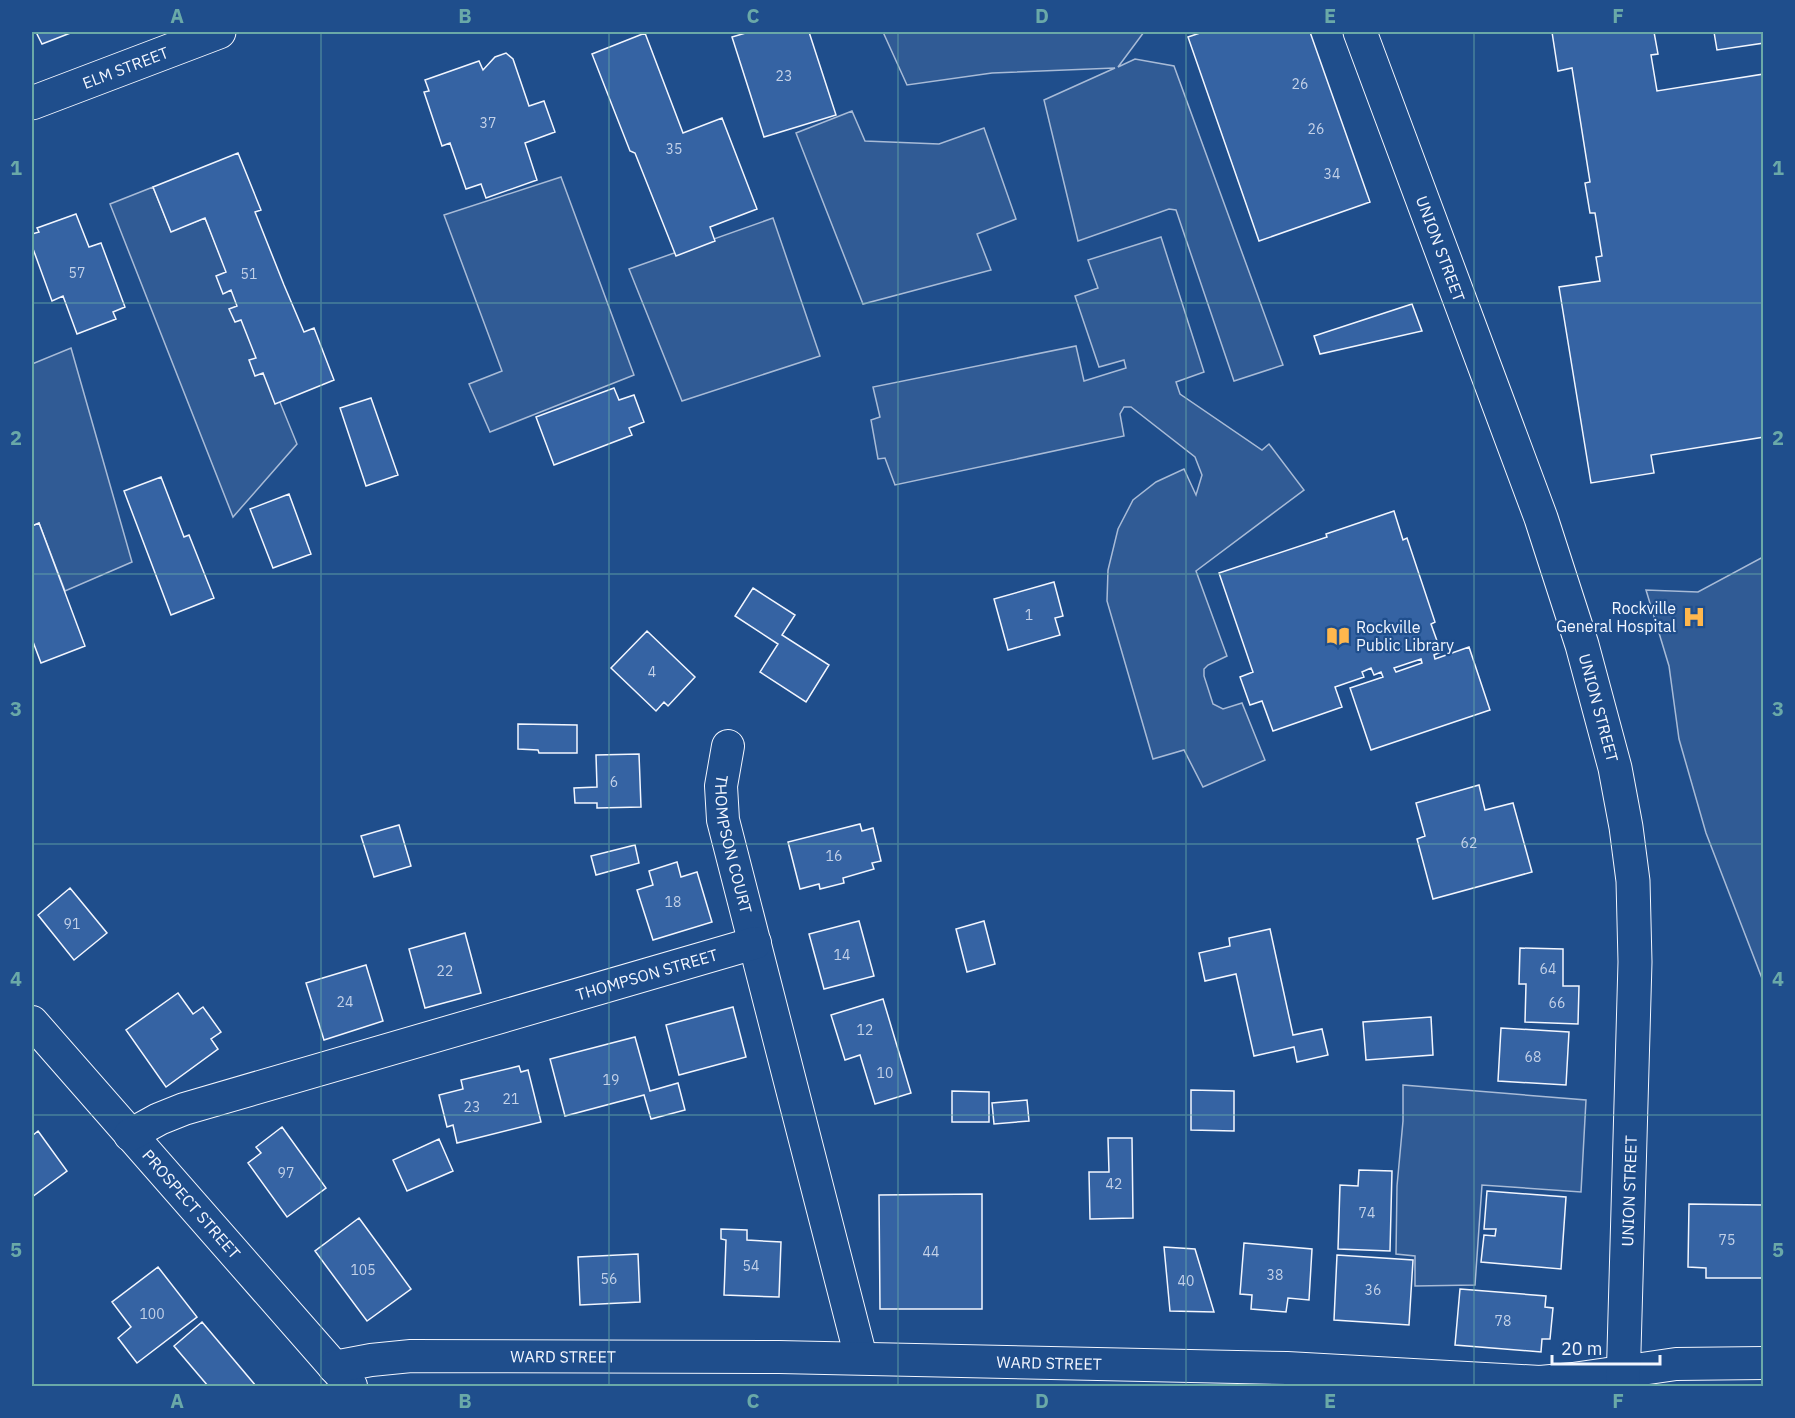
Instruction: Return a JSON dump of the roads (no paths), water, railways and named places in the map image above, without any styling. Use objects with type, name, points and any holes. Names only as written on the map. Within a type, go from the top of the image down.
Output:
[{"type":"main road","name":"ELM STREET","points":[[32,103],[219,32]]},
{"type":"main road","name":"UNION STREET","points":[[1360,32],[1541,518],[1582,645],[1615,768],[1633,881],[1635,962],[1623,1379]]},
{"type":"street","name":"THOMPSON COURT","points":[[728,746],[723,766],[721,805],[754,943]]},
{"type":"street","name":"THOMPSON STREET","points":[[130,1135],[159,1119],[184,1109],[754,943]]},
{"type":"street","points":[[754,943],[861,1359]]},
{"type":"street","name":"PROSPECT STREET","points":[[32,1022],[342,1377]]},
{"type":"street","name":"WARD STREET","points":[[342,1377],[385,1358],[449,1355],[861,1359],[1287,1368],[1540,1382],[1573,1379],[1623,1379],[1676,1365],[1764,1364]]},
{"type":"place","name":"Rockville General Hospital","points":[[1694,617]]},
{"type":"place","name":"Rockville Public Library","points":[[1338,636]]}]
